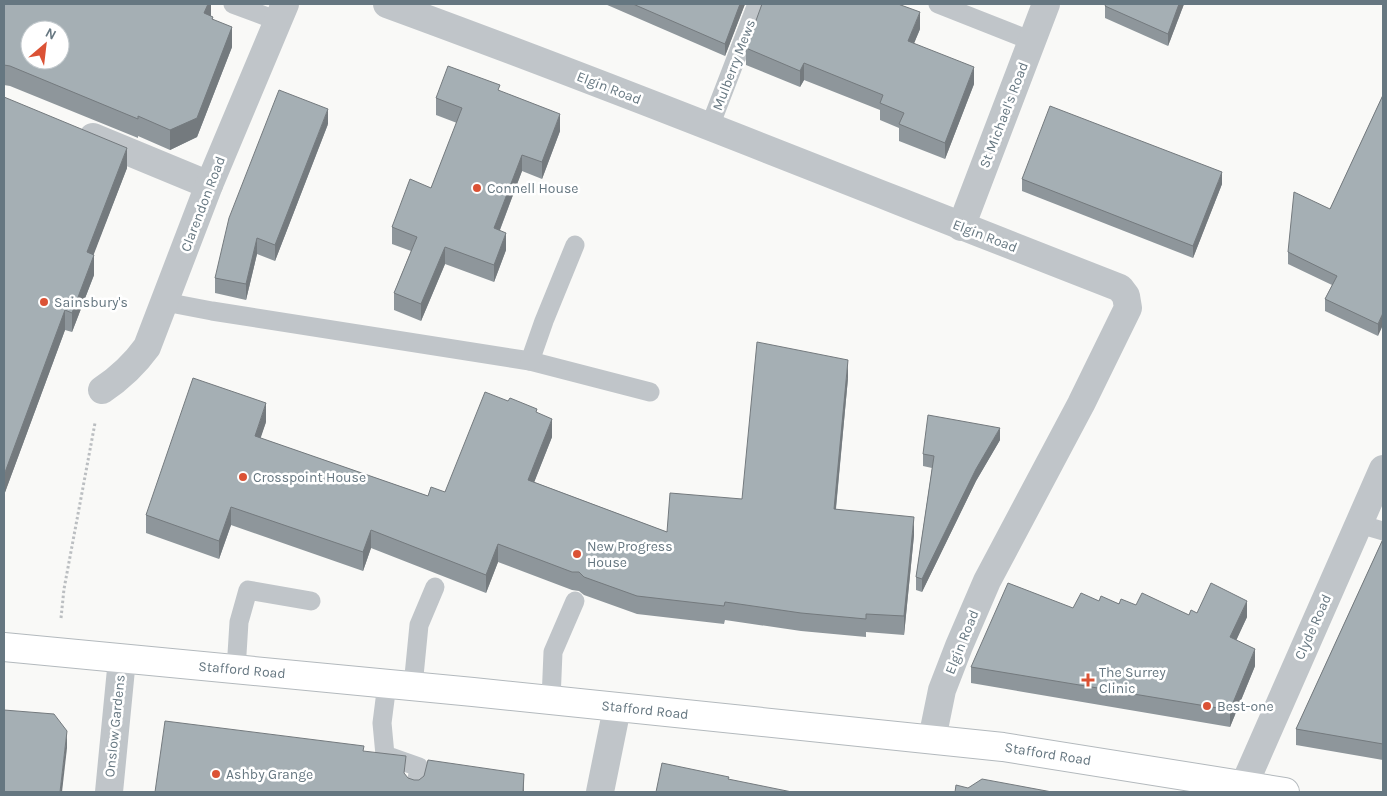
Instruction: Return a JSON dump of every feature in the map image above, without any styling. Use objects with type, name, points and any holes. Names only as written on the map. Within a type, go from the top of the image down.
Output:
[{"type":"main road","name":"Stafford Road","points":[[4,647],[551,700],[1040,752],[1242,789],[1284,792]]},
{"type":"street","name":"Elgin Road","points":[[387,4],[710,126],[961,227],[1120,288],[1126,296],[1128,308],[1081,404],[987,581],[942,690],[932,740]]},
{"type":"street","name":"St Michael's Road","points":[[961,227],[1046,4]]},
{"type":"street","name":"Clarendon Road","points":[[102,390],[120,378],[148,347],[209,185],[281,12]]},
{"type":"street","points":[[66,126],[209,185]]},
{"type":"street","name":"Clyde Road","points":[[1242,789],[1371,528],[1383,470]]},
{"type":"street","name":"Onslow Gardens","points":[[108,792],[122,659]]},
{"type":"street","points":[[600,792],[617,708]]},
{"type":"lane","points":[[233,4],[281,12]]},
{"type":"lane","name":"Mulberry Mews","points":[[710,126],[757,4]]},
{"type":"lane","points":[[938,4],[1032,41]]},
{"type":"lane","points":[[530,361],[544,321],[575,246]]},
{"type":"lane","points":[[165,302],[530,361],[650,392]]},
{"type":"lane","points":[[415,792],[419,767],[386,754],[382,723],[400,685],[419,625],[435,587]]},
{"type":"lane","points":[[236,670],[239,622],[248,590],[311,601]]},
{"type":"lane","points":[[551,700],[553,652],[575,601]]},
{"type":"path","points":[[58,652],[64,589],[102,390]]},
{"type":"building","points":[[4,4],[208,4],[204,13],[213,17],[212,19],[232,27],[197,118],[170,130],[138,116],[138,119],[4,65]]},
{"type":"building","points":[[633,4],[740,4],[725,44]]},
{"type":"building","points":[[762,4],[898,4],[920,12],[908,41],[974,67],[945,143],[899,124],[904,113],[880,103],[883,95],[804,63],[800,71],[746,48]]},
{"type":"building","points":[[1106,4],[1179,4],[1168,34],[1105,6]]},
{"type":"building","name":"Connell House","points":[[448,66],[500,85],[498,90],[560,114],[542,162],[522,155],[494,228],[506,233],[494,265],[445,247],[421,304],[394,293],[417,237],[392,227],[410,179],[431,188],[462,108],[436,98]]},
{"type":"building","points":[[279,90],[328,109],[275,245],[257,238],[246,284],[215,278],[229,218]]},
{"type":"building","points":[[1383,95],[1383,313],[1378,324],[1325,299],[1337,276],[1288,252],[1294,192],[1330,209]]},
{"type":"building","name":"Sainsbury's","points":[[4,97],[127,148],[87,252],[94,255],[72,313],[65,310],[4,475]]},
{"type":"building","points":[[1050,106],[1222,172],[1193,246],[1022,179]]},
{"type":"building","points":[[757,342],[848,360],[834,509],[914,517],[904,616],[866,614],[866,619],[801,613],[725,602],[724,606],[637,596],[584,577],[579,572],[572,572],[498,544],[486,575],[371,530],[363,552],[231,507],[219,541],[146,515],[193,378],[266,403],[255,436],[428,496],[431,487],[445,492],[485,392],[508,401],[510,398],[537,409],[536,412],[552,419],[528,480],[667,532],[670,493],[742,499]]},
{"type":"building","points":[[928,415],[1000,428],[976,469],[922,579],[916,577],[934,456],[923,454]]},
{"type":"building","points":[[1383,539],[1383,744],[1296,729]]},
{"type":"building","points":[[1008,583],[1073,608],[1081,593],[1099,601],[1101,596],[1119,604],[1121,599],[1136,605],[1142,593],[1189,615],[1191,610],[1197,613],[1211,583],[1247,601],[1230,637],[1255,649],[1230,710],[971,667]]},
{"type":"building","points":[[4,710],[54,714],[67,731],[60,792],[4,792]]},
{"type":"building","points":[[165,721],[364,746],[363,751],[406,756],[404,773],[408,778],[414,780],[419,780],[424,776],[428,760],[524,774],[523,792],[155,792]]},
{"type":"building","points":[[662,763],[729,777],[728,779],[792,792],[656,792]]},
{"type":"building","points":[[982,779],[1052,792],[955,792],[956,785],[968,788]]},
{"type":"place","name":"Connell House","points":[[477,188]]},
{"type":"place","name":"Sainsbury's","points":[[44,302]]},
{"type":"place","name":"Crosspoint House","points":[[243,477]]},
{"type":"place","name":"New Progress House","points":[[577,554]]},
{"type":"place","name":"The Surrey Clinic","points":[[1088,680]]},
{"type":"place","name":"Best-one","points":[[1207,706]]},
{"type":"place","name":"Ashby Grange","points":[[216,774]]}]
